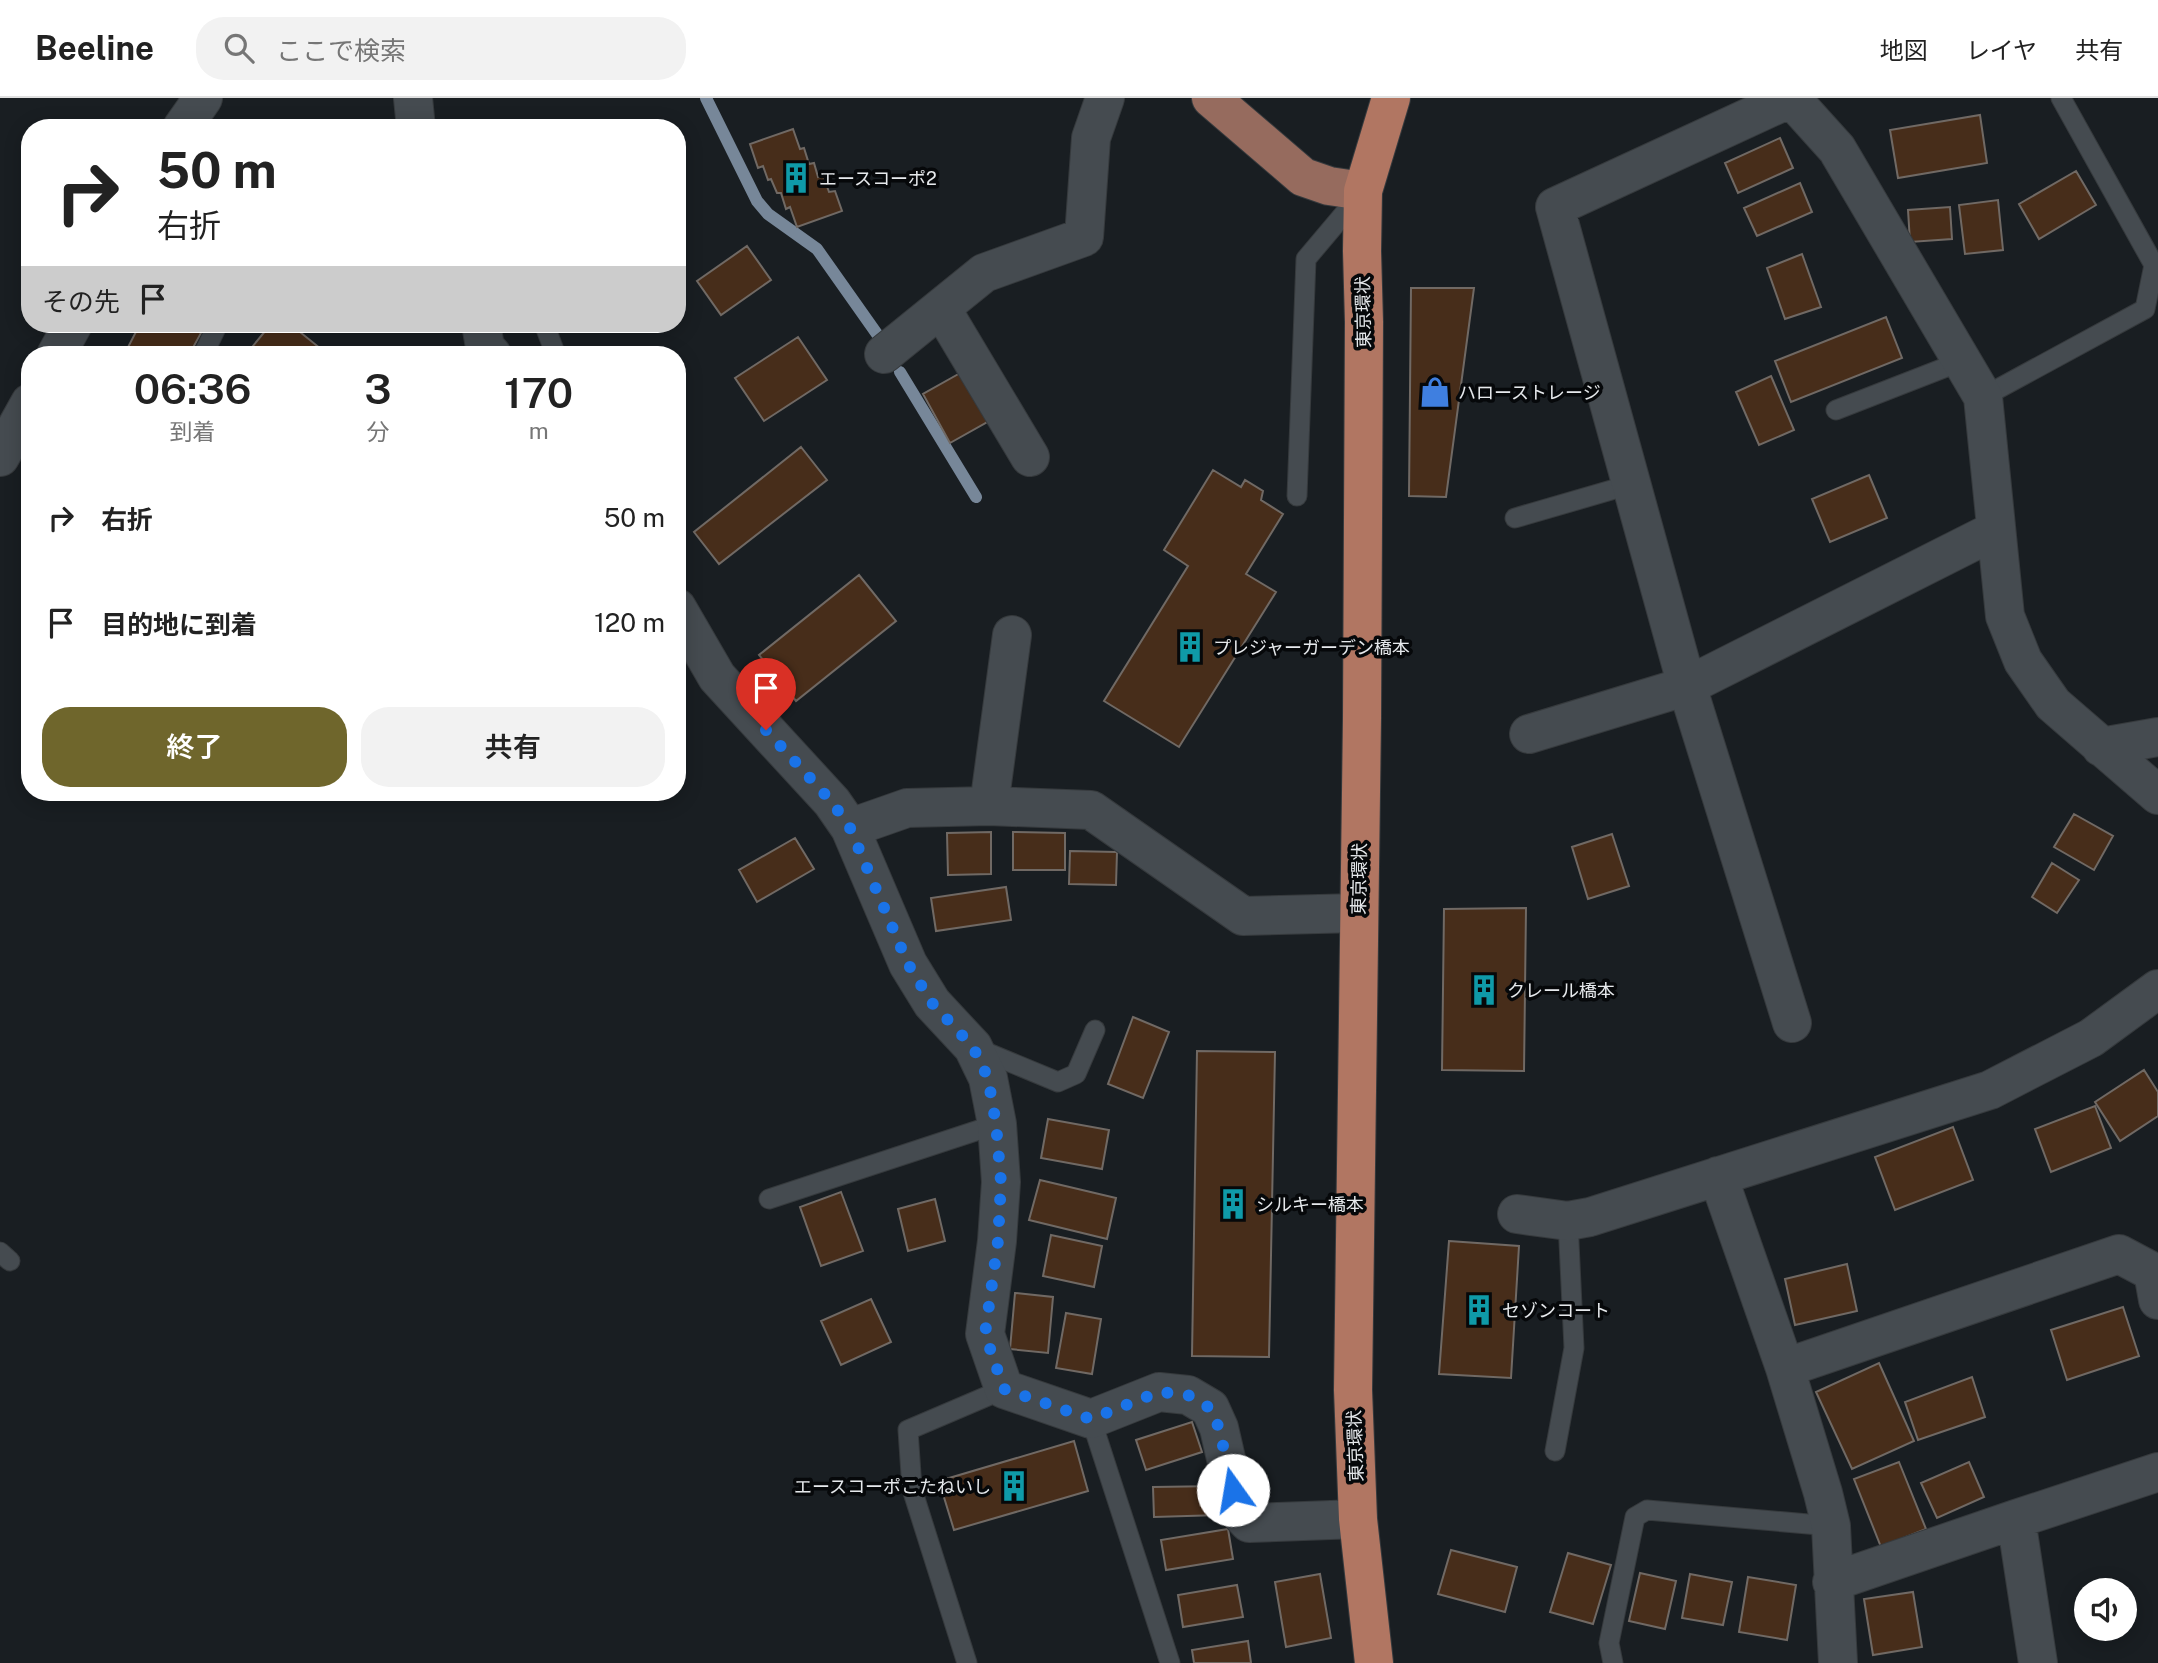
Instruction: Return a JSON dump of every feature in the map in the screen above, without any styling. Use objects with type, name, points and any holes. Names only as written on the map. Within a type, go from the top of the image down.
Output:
[{"type":"highway","name":"東京環状","points":[[1374,1663],[1358,1519],[1353,1376],[1363,534],[1363,191],[1391,98]]},
{"type":"main road","points":[[1211,98],[1303,177],[1329,186],[1363,191]]},
{"type":"street","points":[[188,119],[203,98]]},
{"type":"street","points":[[413,98],[415,119]]},
{"type":"street","points":[[884,354],[984,273],[1084,237],[1091,138],[1105,98]]},
{"type":"street","points":[[1792,1023],[1687,686],[1555,207],[1791,98],[1837,149],[1983,397],[2006,616],[2023,661],[2053,704],[2158,795]]},
{"type":"street","points":[[941,308],[1030,457]]},
{"type":"street","points":[[0,457],[21,419]]},
{"type":"street","points":[[1529,734],[1687,686],[1996,530]]},
{"type":"street","points":[[686,624],[716,677],[832,802],[850,828],[908,964],[932,1003],[973,1047],[988,1078],[1000,1169],[998,1241],[985,1334],[1004,1389],[1091,1419],[1159,1392],[1188,1395],[1210,1408],[1219,1428],[1238,1511],[1249,1523],[1358,1519]]},
{"type":"street","points":[[989,806],[1012,635]]},
{"type":"street","points":[[2101,747],[2158,737]]},
{"type":"street","points":[[850,828],[907,808],[989,806],[1091,810],[1243,916],[1358,914]]},
{"type":"street","points":[[1517,1214],[1568,1221],[1590,1217],[1990,1090],[2091,1038],[2158,989]]},
{"type":"street","points":[[1718,1175],[1784,1368],[1823,1493],[1831,1526],[1838,1663]]},
{"type":"street","points":[[1784,1368],[2119,1254],[2153,1272],[2158,1300]]},
{"type":"street","points":[[1832,1582],[2158,1472]]},
{"type":"street","points":[[2016,1518],[2038,1663]]},
{"type":"lane","points":[[1983,397],[2145,309],[2154,265],[2061,98]]},
{"type":"lane","points":[[1297,496],[1306,259],[1363,191]]},
{"type":"lane","points":[[1836,410],[1962,361]]},
{"type":"lane","points":[[1515,519],[1632,484]]},
{"type":"lane","points":[[973,1047],[1059,1082],[1076,1074],[1095,1030]]},
{"type":"lane","points":[[769,1199],[996,1124]]},
{"type":"lane","points":[[1555,1451],[1574,1348],[1568,1221]]},
{"type":"lane","points":[[967,1663],[912,1489],[908,1430],[1004,1389]]},
{"type":"lane","points":[[1091,1419],[1170,1663]]},
{"type":"lane","points":[[1613,1663],[1609,1643],[1635,1517],[1647,1510],[1831,1526]]},
{"type":"building","points":[[1980,115],[1987,163],[1898,178],[1890,130]]},
{"type":"building","name":"エースコーポ2","points":[[793,129],[800,149],[804,148],[809,164],[814,163],[818,177],[823,175],[829,192],[835,191],[842,211],[797,227],[790,207],[786,209],[781,193],[777,193],[771,179],[768,180],[763,166],[758,168],[750,144]]},
{"type":"building","points":[[1780,138],[1793,168],[1738,193],[1725,163]]},
{"type":"building","points":[[2076,171],[2096,205],[2039,239],[2019,204]]},
{"type":"building","points":[[1800,183],[1812,212],[1757,236],[1744,208]]},
{"type":"building","points":[[1998,200],[2003,250],[1965,254],[1959,205]]},
{"type":"building","points":[[1950,207],[1952,239],[1910,242],[1908,210]]},
{"type":"building","points":[[747,246],[771,280],[721,315],[697,281]]},
{"type":"building","points":[[1802,254],[1821,307],[1785,319],[1767,268]]},
{"type":"building","name":"ハローストレージ","points":[[1411,288],[1474,288],[1446,497],[1409,496]]},
{"type":"building","points":[[1886,317],[1902,358],[1791,402],[1775,361]]},
{"type":"building","points":[[135,333],[201,333],[194,346],[129,346]]},
{"type":"building","points":[[264,333],[301,333],[317,346],[253,346]]},
{"type":"building","points":[[798,337],[827,380],[764,421],[735,378]]},
{"type":"building","points":[[962,372],[989,421],[950,443],[923,394]]},
{"type":"building","points":[[1771,376],[1794,430],[1759,445],[1736,392]]},
{"type":"building","points":[[801,447],[827,480],[719,564],[694,532]]},
{"type":"building","name":"プレジャーガーデン橋本","points":[[1213,470],[1241,487],[1245,480],[1263,491],[1261,500],[1283,514],[1246,574],[1276,592],[1179,747],[1104,701],[1188,566],[1164,550]]},
{"type":"building","points":[[1869,475],[1887,518],[1830,542],[1812,499]]},
{"type":"building","points":[[859,575],[896,621],[796,701],[759,655]]},
{"type":"building","points":[[2074,814],[2113,836],[2094,870],[2054,847]]},
{"type":"building","points":[[991,832],[991,874],[948,875],[947,833]]},
{"type":"building","points":[[1013,832],[1065,833],[1065,870],[1013,870]]},
{"type":"building","points":[[1612,834],[1629,886],[1588,899],[1572,847]]},
{"type":"building","points":[[795,838],[814,869],[757,902],[739,870]]},
{"type":"building","points":[[1070,851],[1117,852],[1116,885],[1069,884]]},
{"type":"building","points":[[2052,863],[2079,880],[2057,913],[2032,897]]},
{"type":"building","points":[[1006,887],[1011,920],[936,931],[931,898]]},
{"type":"building","name":"クレール橋本","points":[[1526,908],[1524,1071],[1442,1070],[1444,909]]},
{"type":"building","points":[[1133,1017],[1169,1032],[1143,1098],[1108,1084]]},
{"type":"building","name":"シルキー橋本","points":[[1197,1051],[1275,1052],[1269,1357],[1192,1356]]},
{"type":"building","points":[[2144,1070],[2158,1092],[2158,1116],[2120,1141],[2095,1102]]},
{"type":"building","points":[[2095,1106],[2111,1148],[2051,1172],[2035,1129]]},
{"type":"building","points":[[1048,1119],[1109,1130],[1102,1169],[1041,1158]]},
{"type":"building","points":[[1953,1127],[1973,1180],[1895,1210],[1875,1157]]},
{"type":"building","points":[[1040,1180],[1116,1198],[1107,1239],[1029,1220]]},
{"type":"building","points":[[841,1192],[863,1251],[821,1266],[800,1207]]},
{"type":"building","points":[[935,1199],[945,1241],[908,1251],[898,1209]]},
{"type":"building","points":[[1051,1235],[1102,1246],[1094,1287],[1043,1276]]},
{"type":"building","name":"セゾンコート","points":[[1449,1241],[1519,1246],[1511,1378],[1439,1374]]},
{"type":"building","points":[[1847,1264],[1857,1311],[1795,1325],[1785,1279]]},
{"type":"building","points":[[1015,1293],[1053,1297],[1048,1353],[1010,1349]]},
{"type":"building","points":[[871,1299],[891,1342],[841,1365],[821,1321]]},
{"type":"building","points":[[2123,1307],[2139,1356],[2067,1380],[2051,1330]]},
{"type":"building","points":[[1066,1313],[1101,1319],[1092,1374],[1056,1368]]},
{"type":"building","points":[[1879,1363],[1914,1441],[1852,1469],[1816,1392]]},
{"type":"building","points":[[1972,1377],[1985,1417],[1918,1440],[1905,1402]]},
{"type":"building","points":[[1192,1422],[1202,1452],[1146,1470],[1136,1440]]},
{"type":"building","name":"エースコーポこたねいし","points":[[1074,1441],[1088,1491],[954,1530],[939,1481]]},
{"type":"building","points":[[1899,1462],[1926,1529],[1881,1547],[1854,1479]]},
{"type":"building","points":[[1969,1462],[1984,1497],[1937,1518],[1921,1483]]},
{"type":"building","points":[[1219,1486],[1220,1515],[1154,1517],[1153,1487]]},
{"type":"building","points":[[1228,1529],[1233,1559],[1166,1570],[1161,1540]]},
{"type":"building","points":[[1451,1550],[1517,1567],[1505,1612],[1438,1594]]},
{"type":"building","points":[[1568,1553],[1611,1565],[1593,1624],[1550,1612]]},
{"type":"building","points":[[1640,1573],[1676,1581],[1665,1629],[1629,1621]]},
{"type":"building","points":[[1320,1574],[1331,1638],[1286,1647],[1275,1582]]},
{"type":"building","points":[[1690,1574],[1732,1582],[1723,1625],[1682,1618]]},
{"type":"building","points":[[1748,1577],[1796,1585],[1787,1640],[1739,1632]]},
{"type":"building","points":[[1237,1585],[1243,1617],[1183,1627],[1178,1595]]},
{"type":"building","points":[[1913,1592],[1922,1647],[1873,1655],[1864,1599]]},
{"type":"building","points":[[1248,1641],[1251,1663],[1194,1663],[1192,1650]]},
{"type":"waterway","points":[[706,98],[757,201],[768,214],[817,249],[877,334]]},
{"type":"waterway","points":[[900,372],[976,497]]},
{"type":"place","name":"エースコーポ2","points":[[796,178]]},
{"type":"place","name":"ハローストレージ","points":[[1435,392]]},
{"type":"place","name":"プレジャーガーデン橋本","points":[[1190,647]]},
{"type":"place","name":"クレール橋本","points":[[1484,990]]},
{"type":"place","name":"シルキー橋本","points":[[1233,1204]]},
{"type":"place","name":"セゾンコート","points":[[1479,1310]]},
{"type":"place","name":"エースコーポこたねいし","points":[[1014,1486]]},
{"type":"route","points":[[766,730],[832,802],[850,828],[908,964],[932,1003],[973,1047],[988,1078],[993,1098],[1001,1182],[998,1241],[985,1334],[1004,1389],[1091,1419],[1159,1392],[1188,1395],[1210,1408],[1219,1428],[1233,1490]]}]
